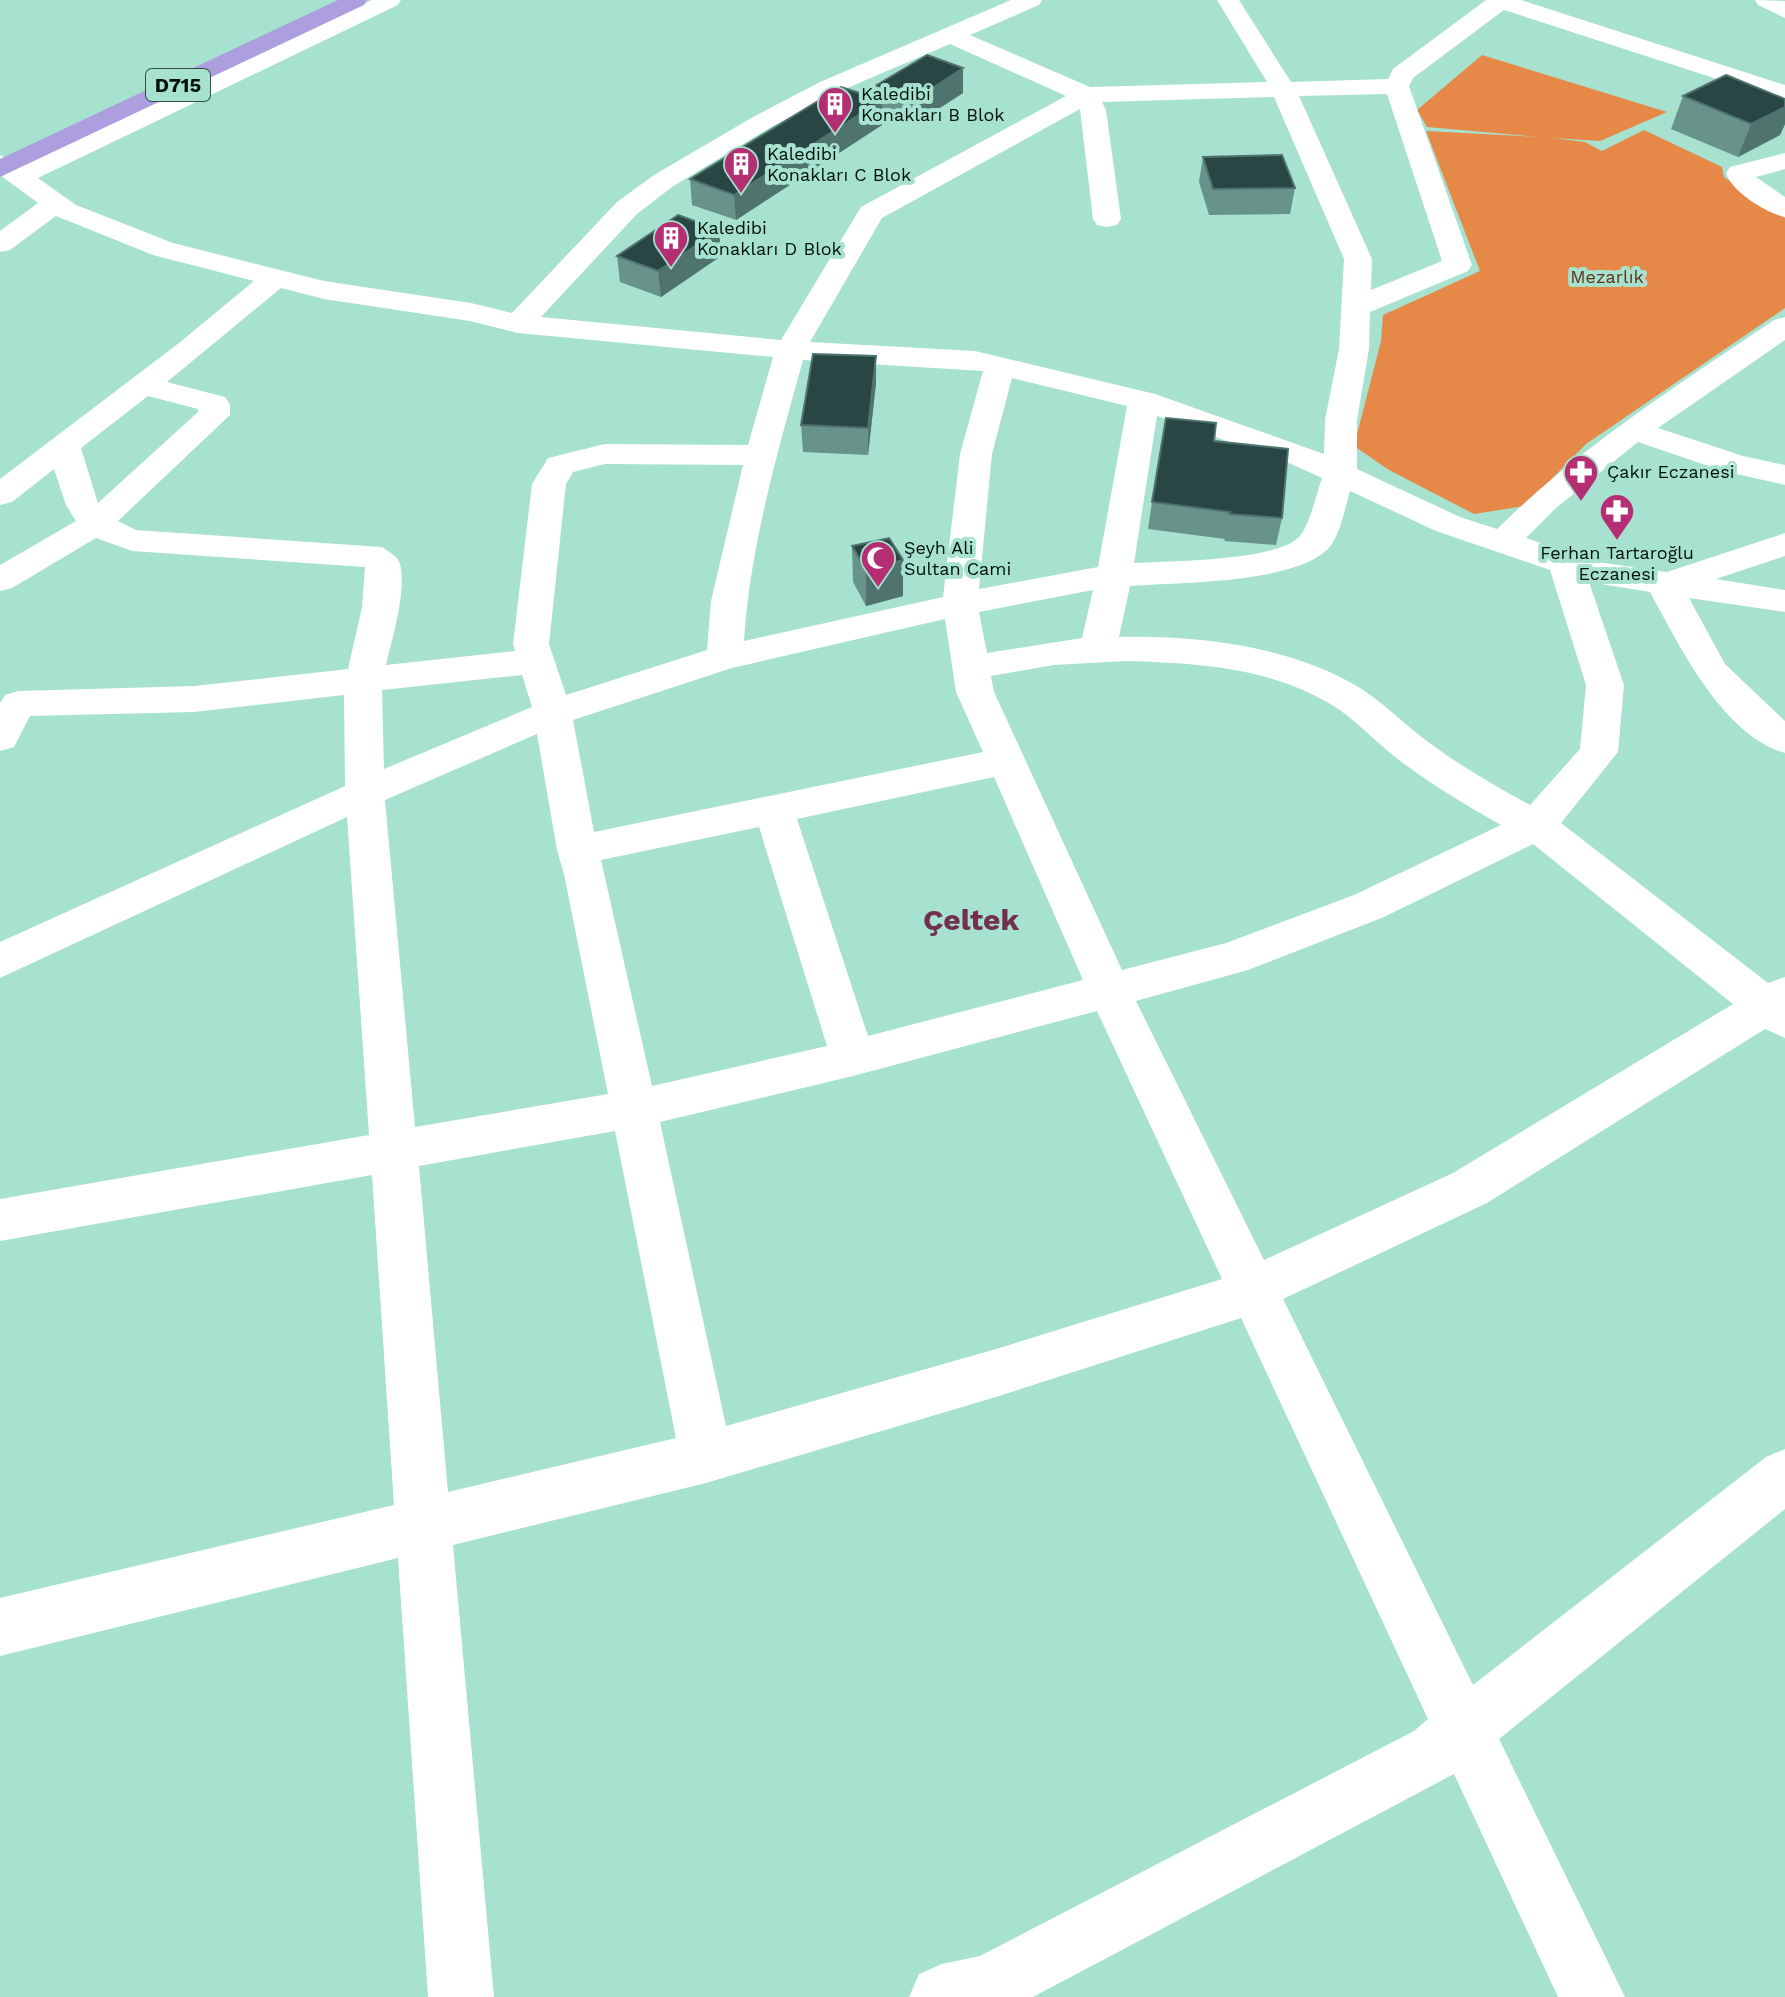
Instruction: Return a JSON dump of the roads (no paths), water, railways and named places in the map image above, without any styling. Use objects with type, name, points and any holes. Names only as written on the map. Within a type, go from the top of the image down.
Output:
[{"type":"highway","name":"D715","points":[[6,164],[312,0]]},
{"type":"highway","name":"D715","points":[[6,164],[356,0]]},
{"type":"street","points":[[390,0],[6,164],[66,211],[163,249],[275,278],[324,290],[471,312],[518,324],[725,341],[790,350],[975,360],[1144,401],[1303,457],[1448,524],[1592,572],[1785,601]]},
{"type":"street","points":[[518,324],[627,208],[663,181],[762,122],[829,87],[1031,0]]},
{"type":"street","points":[[0,961],[282,829],[553,713],[725,657],[960,603],[1114,576],[1267,564],[1297,554],[1316,541],[1340,474],[1341,420],[1354,349],[1358,259],[1283,88],[1228,0]]},
{"type":"street","points":[[1766,0],[1785,11]]},
{"type":"street","points":[[1356,307],[1458,265],[1397,86],[1402,74],[1499,1],[1785,94]]},
{"type":"street","points":[[1545,1],[1578,25]]},
{"type":"street","points":[[956,5],[990,19]]},
{"type":"street","points":[[950,35],[1086,95],[1397,86]]},
{"type":"street","points":[[1731,74],[1772,61]]},
{"type":"street","points":[[1086,95],[1093,110],[1107,219]]},
{"type":"street","points":[[725,657],[729,601],[761,455],[790,350],[871,213],[1086,95]]},
{"type":"street","points":[[1785,161],[1739,173],[1741,179],[1785,209]]},
{"type":"street","points":[[0,244],[56,203]]},
{"type":"street","points":[[0,495],[275,278]]},
{"type":"street","points":[[1503,542],[1544,501],[1633,430],[1785,326]]},
{"type":"street","points":[[1000,366],[976,454],[960,603],[975,692],[1109,990],[1592,1997]]},
{"type":"street","points":[[0,580],[95,524],[214,415],[214,404],[142,385]]},
{"type":"street","points":[[1098,649],[1114,576],[1144,401]]},
{"type":"street","points":[[1633,430],[1735,464],[1785,475]]},
{"type":"street","points":[[64,445],[83,510],[95,524],[110,534],[132,540],[370,555],[383,563],[382,609],[365,682],[362,722],[365,793],[461,1997]]},
{"type":"street","points":[[706,1457],[585,874],[577,850],[553,713],[531,644],[549,484],[560,465],[605,454],[761,455]]},
{"type":"street","points":[[1664,585],[1785,544]]},
{"type":"street","points":[[0,1220],[633,1108],[853,1058],[1233,958],[1369,906],[1536,825],[1599,752],[1605,685],[1565,563]]},
{"type":"street","points":[[1664,585],[1711,671],[1758,720],[1785,740]]},
{"type":"street","points":[[0,1627],[706,1457],[996,1373],[1226,1301],[1470,1188],[1780,1006],[1536,825],[1506,811],[1416,752],[1345,696],[1283,668],[1177,651],[1098,649],[1053,653],[970,668]]},
{"type":"street","points":[[0,738],[6,700],[194,699],[536,661]]},
{"type":"street","points":[[577,850],[1006,761]]},
{"type":"street","points":[[774,810],[853,1058]]},
{"type":"street","points":[[942,1997],[988,1986],[1435,1752],[1785,1475]]},
{"type":"place","name":"Kaledibi Konakları B Blok","points":[[835,135]]},
{"type":"place","name":"Kaledibi Konakları C Blok","points":[[741,195]]},
{"type":"place","name":"Kaledibi Konakları D Blok","points":[[671,269]]},
{"type":"place","name":"Çakır Eczanesi","points":[[1581,503]]},
{"type":"place","name":"Ferhan Tartaroğlu Eczanesi","points":[[1617,542]]},
{"type":"place","name":"Şeyh Ali Sultan Cami","points":[[878,589]]},
{"type":"district","name":"Çeltek","points":[[971,920]]},
{"type":"park label","name":"Mezarlık","points":[[1607,277]]}]
